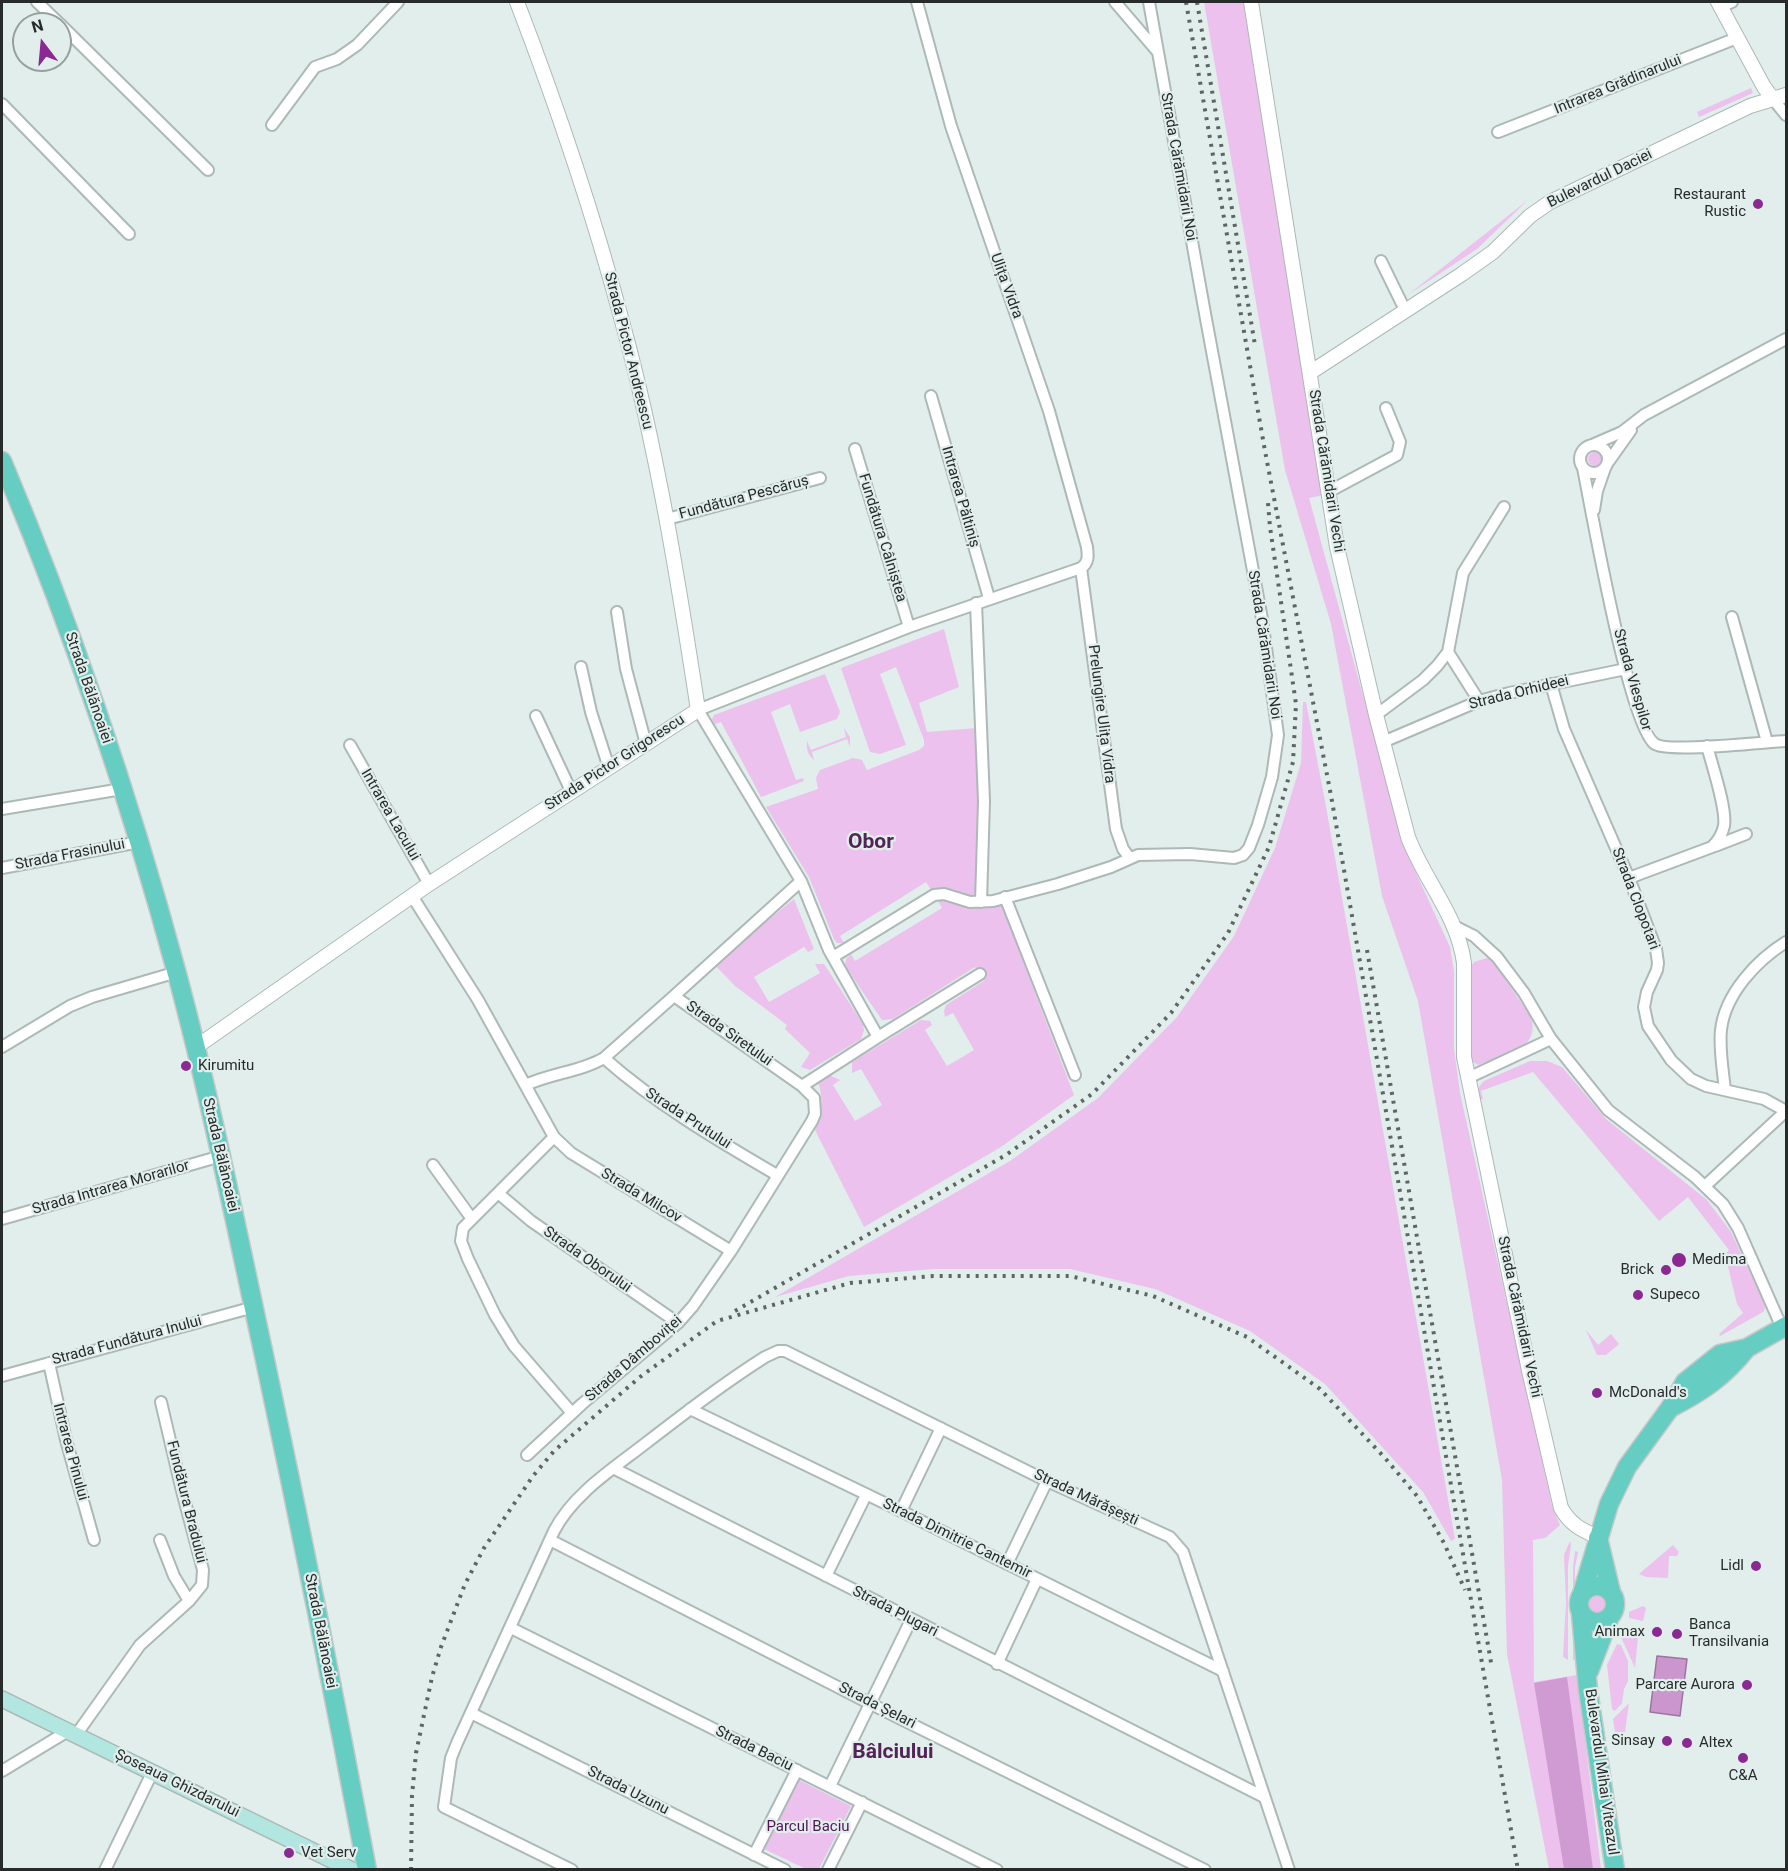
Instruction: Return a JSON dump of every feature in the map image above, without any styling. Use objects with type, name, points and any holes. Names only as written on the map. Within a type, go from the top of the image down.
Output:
[{"type":"main road","name":"Strada Bălănoaiei","points":[[2,461],[65,622],[139,842],[177,972],[254,1307],[368,1869]]},
{"type":"main road","points":[[1598,1537],[1615,1609],[1603,1622],[1593,1622],[1581,1614],[1578,1604],[1582,1594],[1598,1537],[1609,1504],[1627,1467],[1670,1408],[1695,1396],[1730,1369],[1747,1348],[1784,1327]]},
{"type":"main road","points":[[1582,1594],[1596,1586],[1601,1586],[1611,1592]]},
{"type":"main road","name":"Bulevardul Mihai Viteazul","points":[[1581,1614],[1587,1675],[1615,1869]]},
{"type":"main road","name":"Bulevardul Mihai Viteazul","points":[[1587,1675],[1608,1619]]},
{"type":"main road","name":"Șoseaua Ghizdarului","points":[[2,1699],[352,1869]]},
{"type":"street","points":[[272,125],[315,67],[337,60],[357,45],[398,2]]},
{"type":"street","name":"Strada Pictor Andreescu","points":[[517,2],[570,150],[622,321],[667,519],[698,710]]},
{"type":"street","name":"Ulița Vidra","points":[[917,2],[958,149],[1041,386],[1061,451],[1087,547],[1088,560],[1081,568]]},
{"type":"street","points":[[1115,2],[1157,51]]},
{"type":"street","name":"Strada Cărămidarii Noi","points":[[833,957],[934,895],[944,894],[981,903],[1058,884],[1111,867],[1129,857],[1138,855],[1190,854],[1234,858],[1243,855],[1249,848],[1258,825],[1272,777],[1278,735],[1262,619],[1149,2]]},
{"type":"street","name":"Strada Cărămidarii Vechi","points":[[1251,2],[1337,547],[1376,715],[1412,848],[1454,926],[1462,948],[1464,963],[1462,1041],[1468,1078],[1530,1375],[1561,1508],[1579,1530],[1598,1537]]},
{"type":"street","points":[[1724,3],[1737,38],[1764,87],[1780,97],[1786,115]]},
{"type":"street","points":[[72,36],[208,170]]},
{"type":"street","name":"Intrarea Grădinarului","points":[[1498,132],[1737,38]]},
{"type":"street","name":"Bulevardul Daciei","points":[[1311,372],[1493,252],[1530,216],[1550,202],[1750,106],[1780,97]]},
{"type":"street","points":[[2,104],[129,234]]},
{"type":"street","points":[[1381,261],[1405,310]]},
{"type":"street","name":"Strada Viespilor","points":[[1592,445],[1622,432],[1644,415],[1786,339]]},
{"type":"street","name":"Intrarea Păltiniș","points":[[931,396],[989,598]]},
{"type":"street","points":[[1328,492],[1397,455],[1400,442],[1386,408]]},
{"type":"street","name":"Strada Viespilor","points":[[1593,519],[1597,491],[1607,465],[1644,415]]},
{"type":"street","points":[[1592,445],[1599,446],[1605,450],[1607,465],[1594,474],[1587,472],[1580,462],[1581,454],[1585,448],[1592,445]]},
{"type":"street","name":"Fundătura Câlniștea","points":[[855,449],[909,627]]},
{"type":"street","name":"Strada Viespilor","points":[[1583,468],[1603,573],[1626,669],[1644,729],[1649,738],[1655,745],[1675,748],[1786,741]]},
{"type":"street","name":"Fundătura Pescăruș","points":[[667,519],[820,478]]},
{"type":"street","points":[[1376,715],[1423,680],[1448,652],[1463,573],[1504,507]]},
{"type":"street","name":"Strada Pictor Grigorescu","points":[[196,1047],[429,884],[698,710],[909,627],[1081,568]]},
{"type":"street","name":"Prelungire Ulița Vidra","points":[[1081,568],[1116,829],[1123,849],[1129,857]]},
{"type":"street","points":[[976,603],[984,801],[981,903]]},
{"type":"street","points":[[617,612],[626,669],[646,744]]},
{"type":"street","points":[[1732,617],[1767,742]]},
{"type":"street","points":[[1448,652],[1479,701]]},
{"type":"street","points":[[581,667],[591,712],[609,768]]},
{"type":"street","name":"Strada Orhideei","points":[[1383,741],[1479,701],[1626,669]]},
{"type":"street","name":"Strada Clopotari","points":[[1551,684],[1564,729],[1629,878],[1658,956],[1657,970],[1645,999],[1644,1015],[1648,1026],[1671,1060],[1683,1073],[1706,1086],[1764,1099],[1786,1111],[1706,1186]]},
{"type":"street","points":[[698,710],[801,881],[833,957],[878,1037]]},
{"type":"street","points":[[536,716],[571,791]]},
{"type":"street","name":"Intrarea Lacului","points":[[350,745],[429,884]]},
{"type":"street","points":[[1707,746],[1724,822],[1721,835],[1712,847]]},
{"type":"street","points":[[2,809],[122,789]]},
{"type":"street","points":[[1629,878],[1746,834]]},
{"type":"street","name":"Strada Frasinului","points":[[2,868],[139,842]]},
{"type":"street","points":[[674,996],[801,881]]},
{"type":"street","points":[[412,896],[478,1000],[554,1137]]},
{"type":"street","points":[[1005,897],[1075,1075]]},
{"type":"street","points":[[1454,926],[1474,936],[1497,957],[1524,993],[1551,1039],[1615,1117],[1706,1186],[1723,1204],[1738,1228],[1784,1327]]},
{"type":"street","points":[[1725,1090],[1721,1038],[1726,1011],[1756,966],[1769,953],[1786,942]]},
{"type":"street","points":[[2,1047],[70,1006],[92,997],[177,972]]},
{"type":"street","points":[[802,1086],[980,974]]},
{"type":"street","name":"Strada Siretului","points":[[604,1058],[674,996],[802,1086]]},
{"type":"street","points":[[1468,1078],[1551,1039]]},
{"type":"street","points":[[526,1085],[594,1064],[604,1058]]},
{"type":"street","name":"Strada Prutului","points":[[604,1058],[654,1098],[777,1175]]},
{"type":"street","name":"Strada Dâmboviței","points":[[554,1137],[463,1228],[461,1241],[481,1288],[514,1346],[572,1413],[678,1323],[704,1292],[815,1114],[814,1098],[802,1086]]},
{"type":"street","name":"Strada Milcov","points":[[554,1137],[571,1153],[731,1251]]},
{"type":"street","name":"Strada Intrarea Morarilor","points":[[2,1219],[221,1156]]},
{"type":"street","points":[[433,1165],[472,1219]]},
{"type":"street","name":"Strada Oborului","points":[[498,1193],[531,1221],[678,1323]]},
{"type":"street","name":"Strada Fundătura Inului","points":[[2,1376],[254,1307]]},
{"type":"street","name":"Strada Mărășești","points":[[613,1468],[690,1409],[765,1357],[778,1351],[785,1351],[1047,1481],[1170,1537],[1176,1541],[1183,1552],[1289,1869]]},
{"type":"street","name":"Intrarea Pinului","points":[[49,1363],[66,1440],[94,1540]]},
{"type":"street","name":"Fundătura Bradului","points":[[72,1733],[140,1645],[189,1601],[202,1585],[203,1570],[161,1402]]},
{"type":"street","name":"Strada Dimitrie Cantemir","points":[[690,1409],[1223,1671]]},
{"type":"street","points":[[527,1455],[572,1413]]},
{"type":"street","points":[[901,1511],[941,1428]]},
{"type":"street","points":[[572,1869],[444,1807],[451,1758],[550,1540],[570,1507],[613,1468]]},
{"type":"street","name":"Strada Plugari","points":[[613,1468],[1264,1797]]},
{"type":"street","points":[[1007,1564],[1047,1481]]},
{"type":"street","points":[[826,1576],[866,1495]]},
{"type":"street","points":[[160,1540],[174,1576],[189,1601]]},
{"type":"street","name":"Strada Șelari","points":[[550,1540],[871,1704],[1205,1869]]},
{"type":"street","points":[[997,1664],[1037,1580]]},
{"type":"street","points":[[830,1786],[911,1620]]},
{"type":"street","name":"Strada Baciu","points":[[511,1628],[998,1869]]},
{"type":"street","name":"Strada Uzunu","points":[[471,1713],[785,1869]]},
{"type":"street","points":[[2,1771],[72,1733]]},
{"type":"street","points":[[754,1855],[797,1770]]},
{"type":"street","points":[[105,1869],[153,1771]]},
{"type":"street","points":[[828,1869],[862,1802]]},
{"type":"green space","points":[[1204,2],[1246,2],[1324,495],[1309,498],[1405,849],[1450,947],[1454,972],[1454,1049],[1460,1093],[1552,1506],[1560,1525],[1545,1538],[1533,1540],[1534,1682],[1577,1675],[1601,1869],[1549,1869],[1507,1654],[1502,1480],[1418,1001],[1382,896],[1331,624],[1285,470]]},
{"type":"green space","points":[[1751,88],[1753,93],[1699,117],[1697,112]]},
{"type":"green space","points":[[1528,200],[1477,249],[1409,294]]},
{"type":"green space","points":[[1595,452],[1600,454],[1602,459],[1600,464],[1595,466],[1590,464],[1588,459],[1590,454]]},
{"type":"green space","points":[[944,629],[959,687],[919,703],[927,732],[977,728],[980,803],[977,897],[938,889],[931,890],[926,882],[840,936],[844,943],[837,943],[809,877],[766,807],[818,789],[816,778],[820,770],[853,758],[862,760],[867,770],[924,746],[924,740],[896,667],[880,674],[906,745],[880,754],[870,752],[841,668]]},
{"type":"green space","points":[[825,674],[840,712],[837,719],[800,732],[790,704],[771,712],[796,780],[803,778],[804,781],[761,797],[721,722],[715,724],[712,719],[714,715]]},
{"type":"green space","points":[[1303,702],[1306,702],[1325,801],[1455,1539],[1451,1541],[1423,1492],[1325,1384],[1250,1331],[1155,1289],[1070,1269],[933,1269],[849,1276],[775,1297],[1010,1161],[1098,1098],[1177,1017],[1234,936],[1275,848],[1301,763]]},
{"type":"green space","points":[[844,728],[850,737],[850,747],[847,739],[812,752],[814,760],[812,758],[808,752],[807,741],[811,750],[846,737]]},
{"type":"green space","points":[[794,899],[814,949],[808,952],[804,947],[754,977],[769,1002],[820,973],[815,964],[824,964],[863,1024],[864,1030],[861,1039],[810,1070],[801,1067],[810,1053],[785,1029],[787,1025],[735,986],[714,964]]},
{"type":"green space","points":[[938,901],[969,907],[1001,904],[1074,1095],[1001,1147],[864,1227],[815,1130],[821,1106],[818,1082],[829,1075],[840,1080],[833,1085],[855,1121],[882,1105],[861,1069],[852,1073],[852,1062],[921,1020],[930,1021],[932,1025],[925,1030],[947,1066],[974,1050],[953,1013],[945,1017],[944,1011],[946,1005],[984,981],[975,967],[893,1019],[882,1020],[849,972],[845,965],[846,959],[851,954],[855,961],[942,908]]},
{"type":"green space","points":[[1487,958],[1492,960],[1531,1017],[1533,1028],[1525,1045],[1508,1055],[1478,1065],[1470,1060],[1469,969],[1474,962]]},
{"type":"green space","points":[[1530,1061],[1547,1061],[1562,1067],[1606,1119],[1707,1200],[1731,1232],[1764,1303],[1763,1312],[1720,1336],[1719,1334],[1743,1313],[1737,1304],[1725,1254],[1729,1250],[1688,1197],[1659,1221],[1533,1072],[1481,1091],[1483,1099],[1477,1100],[1478,1089],[1484,1081]]},
{"type":"green space","points":[[1586,1330],[1598,1345],[1611,1334],[1619,1344],[1606,1355],[1597,1355]]},
{"type":"green space","points":[[1570,1541],[1568,1660],[1563,1657],[1566,1602],[1564,1555]]},
{"type":"green space","points":[[1673,1545],[1679,1552],[1677,1556],[1669,1556],[1668,1578],[1646,1577],[1639,1574]]},
{"type":"green space","points":[[1575,1551],[1578,1552],[1575,1567],[1575,1660],[1573,1660],[1573,1567]]},
{"type":"green space","points":[[1598,1596],[1604,1599],[1607,1605],[1604,1611],[1598,1614],[1592,1611],[1589,1605],[1592,1599]]},
{"type":"green space","points":[[1643,1606],[1646,1608],[1643,1621],[1629,1618],[1629,1612]]},
{"type":"green space","points":[[1622,1631],[1633,1633],[1638,1637],[1635,1668],[1620,1635]]},
{"type":"green space","points":[[1617,1644],[1621,1645],[1628,1661],[1628,1681],[1622,1703],[1615,1711],[1612,1709],[1607,1665]]},
{"type":"green space","points":[[1629,1703],[1625,1732],[1615,1732],[1613,1719]]},
{"type":"green space","name":"Parcul Baciu","points":[[799,1780],[851,1806],[819,1869],[806,1869],[764,1849]]},
{"type":"shaded area","points":[[1657,1656],[1687,1659],[1680,1716],[1650,1712]]},
{"type":"shaded area","points":[[1567,1677],[1593,1869],[1564,1869],[1534,1683]]},
{"type":"railway","points":[[1186,2],[1265,451],[1332,801],[1518,1870]]},
{"type":"railway","points":[[1197,2],[1255,345]]},
{"type":"railway","points":[[735,1311],[1006,1155],[1092,1094],[1171,1013],[1228,933],[1269,847],[1293,762],[1296,704],[1268,503]]},
{"type":"railway","points":[[1367,950],[1492,1668]]},
{"type":"railway","points":[[411,1870],[412,1796],[416,1753],[432,1677],[441,1647],[465,1584],[484,1548],[533,1476],[554,1451],[640,1377],[717,1321],[850,1283],[933,1276],[1070,1276],[1153,1296],[1247,1337],[1320,1389],[1385,1458],[1417,1496],[1444,1543],[1465,1590]]},
{"type":"place","name":"Restaurant Rustic","points":[[1758,204]]},
{"type":"place","name":"Kirumitu","points":[[186,1066]]},
{"type":"place","name":"Medima","points":[[1679,1260]]},
{"type":"place","name":"Brick","points":[[1666,1270]]},
{"type":"place","name":"Supeco","points":[[1638,1295]]},
{"type":"place","name":"McDonald's","points":[[1597,1393]]},
{"type":"place","name":"Lidl","points":[[1756,1566]]},
{"type":"place","name":"Animax","points":[[1657,1632]]},
{"type":"place","name":"Banca Transilvania","points":[[1677,1634]]},
{"type":"place","name":"Parcare Aurora","points":[[1747,1685]]},
{"type":"place","name":"Sinsay","points":[[1667,1741]]},
{"type":"place","name":"Altex","points":[[1687,1743]]},
{"type":"place","name":"C&A","points":[[1743,1758]]},
{"type":"place","name":"Vet Serv","points":[[289,1853]]},
{"type":"district","name":"Obor","points":[[871,843]]},
{"type":"district","name":"Bâlciului","points":[[893,1753]]}]
